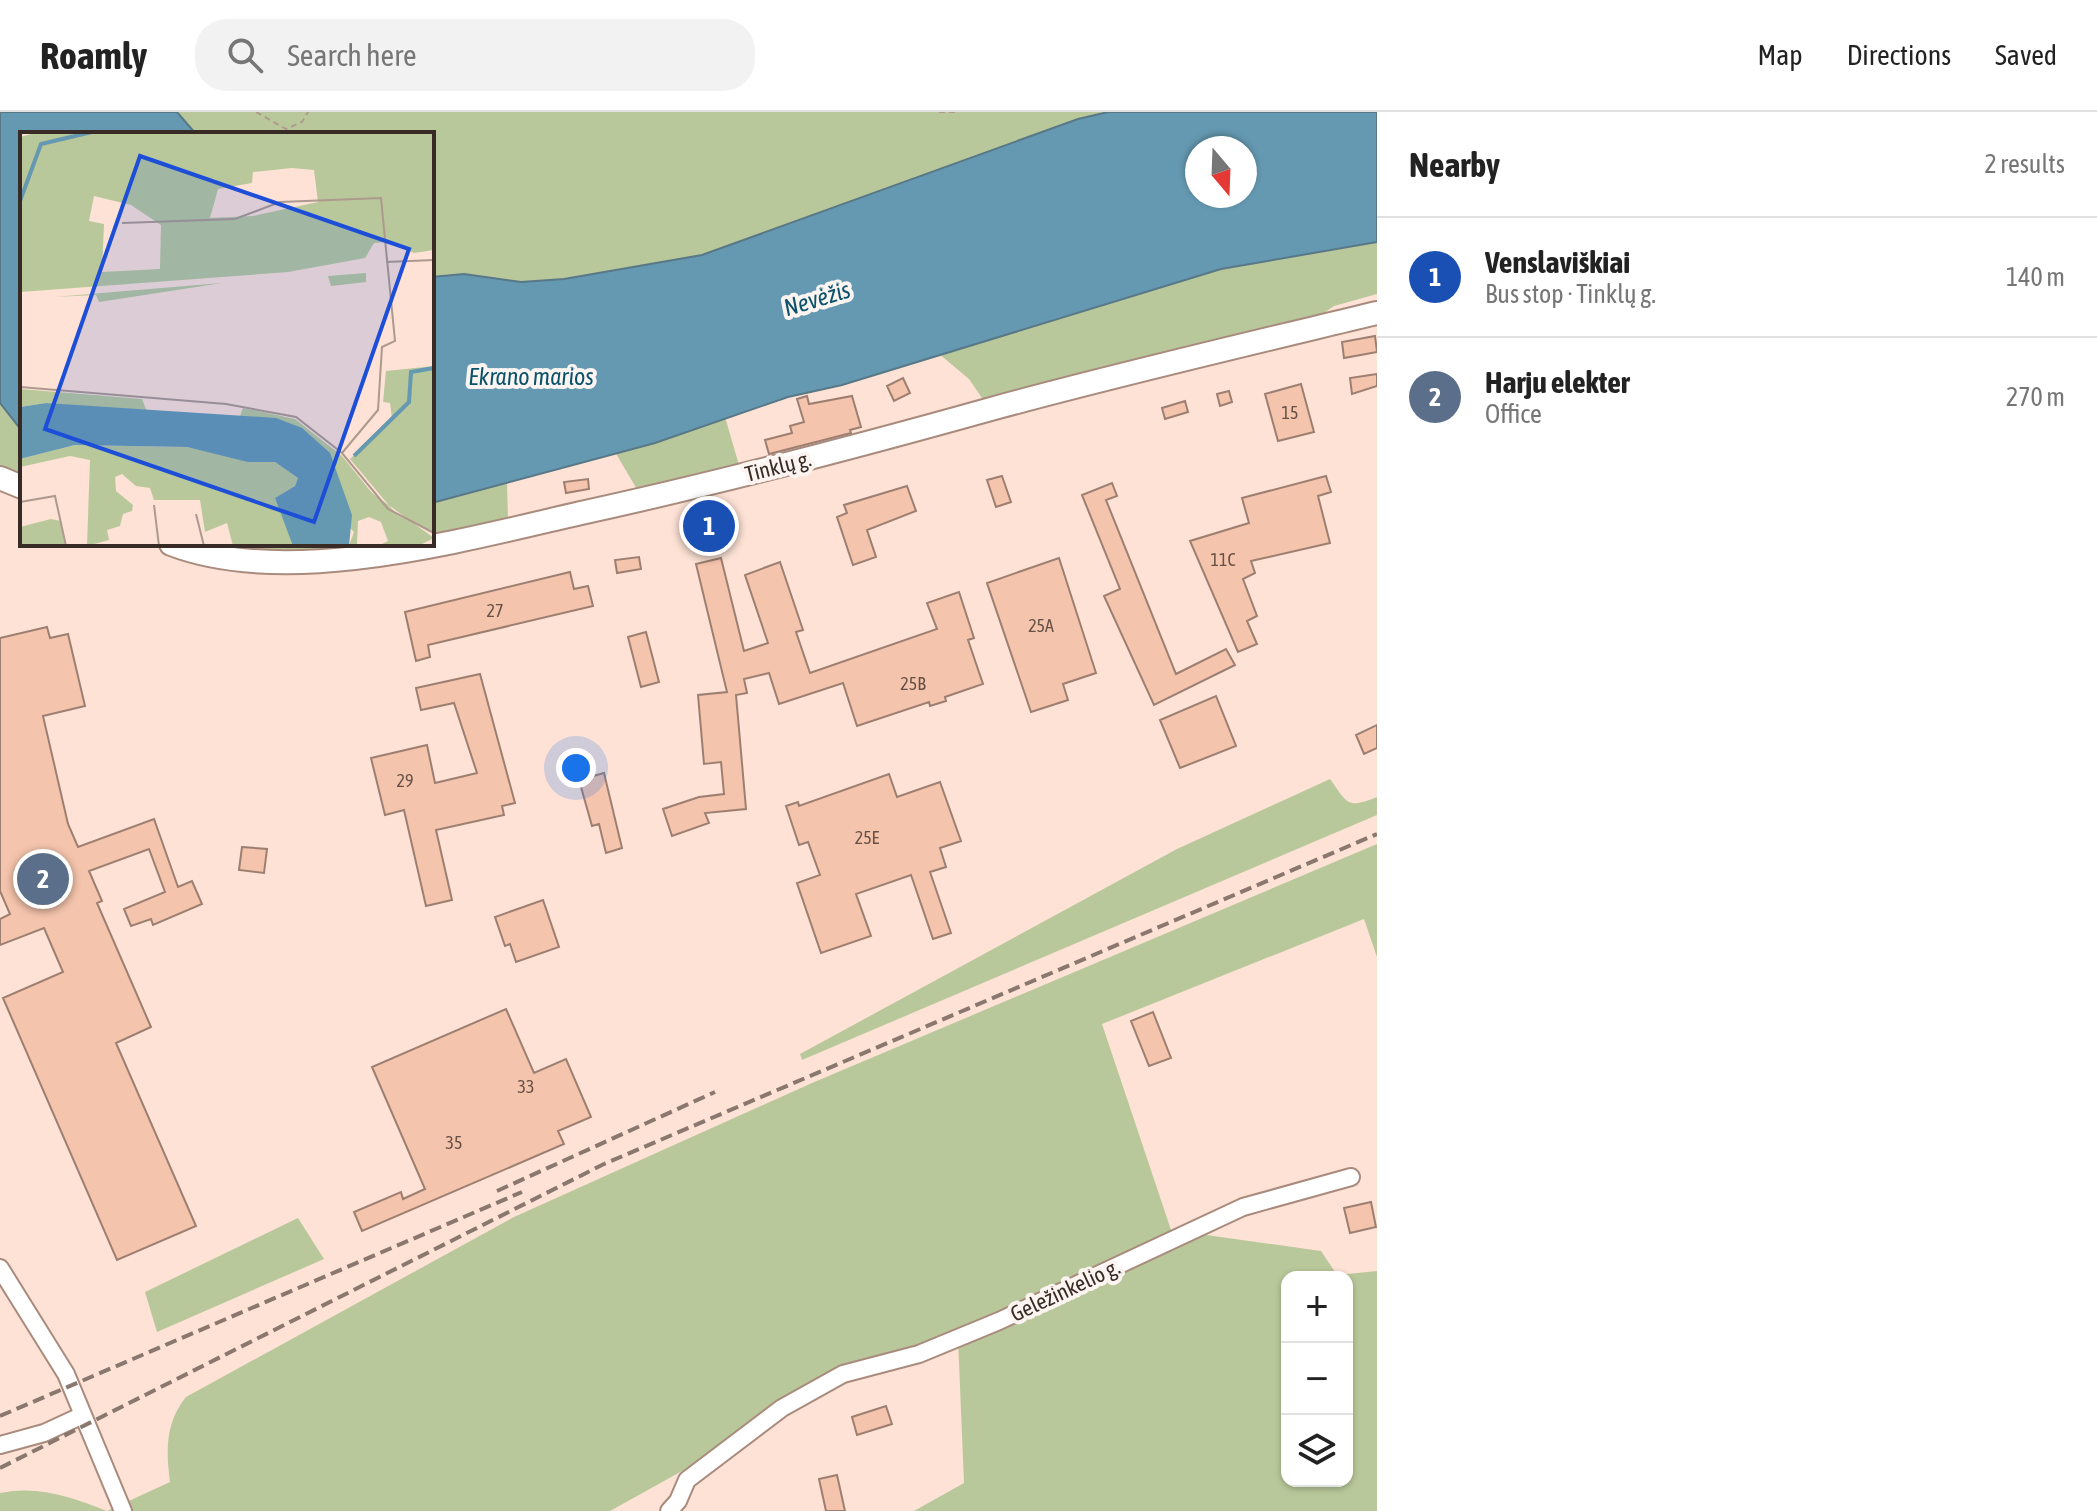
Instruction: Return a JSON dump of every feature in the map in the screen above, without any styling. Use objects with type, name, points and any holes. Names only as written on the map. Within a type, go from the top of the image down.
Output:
[{"type":"main road","name":"Tinklų g.","points":[[434,544],[642,500],[817,457],[1146,368],[1377,313]]},
{"type":"main road","points":[[0,478],[20,486]]},
{"type":"main road","name":"Tinklų g.","points":[[178,546],[221,558],[283,562],[363,556],[423,546]]},
{"type":"street","name":"Geležinkelio g.","points":[[669,1511],[678,1501],[687,1480],[782,1408],[843,1374],[919,1354],[985,1327],[1243,1207],[1351,1177]]},
{"type":"street","points":[[0,1268],[66,1374],[123,1511]]},
{"type":"street","points":[[0,1445],[44,1433],[83,1415]]},
{"type":"path","points":[[256,112],[286,129],[302,122],[308,112]]},
{"type":"path","points":[[939,112],[957,112]]},
{"type":"green space","points":[[177,112],[1108,112],[1078,119],[702,255],[564,279],[521,282],[464,274],[434,277],[434,132],[194,132]]},
{"type":"green space","points":[[1377,242],[1377,294],[1334,306],[1318,317],[1144,357],[984,401],[969,379],[938,353],[1221,269]]},
{"type":"green space","points":[[0,403],[20,428],[20,473],[0,465]]},
{"type":"green space","points":[[725,417],[739,465],[638,491],[615,452],[655,443]]},
{"type":"green space","points":[[507,482],[508,520],[434,535],[434,502]]},
{"type":"green space","points":[[222,546],[360,546],[291,551]]},
{"type":"green space","points":[[1330,779],[1349,802],[1360,803],[1377,797],[1377,815],[802,1060],[800,1054],[1177,849]]},
{"type":"green space","points":[[1377,844],[1377,957],[1364,919],[1102,1024],[1171,1230],[1321,1251],[1334,1271],[1281,1271],[1281,1487],[1353,1487],[1353,1273],[1377,1271],[1377,1511],[914,1511],[964,1483],[958,1339],[873,1365],[610,1511],[107,1511],[170,1482],[168,1459],[171,1427],[186,1397],[514,1217],[812,1083]]},
{"type":"green space","points":[[298,1218],[324,1259],[157,1332],[145,1292]]},
{"type":"green space","points":[[42,1491],[107,1511],[0,1511],[0,1493]]},
{"type":"water","points":[[0,112],[177,112],[194,132],[20,132],[20,428],[0,403]]},
{"type":"water","name":"Ekrano marios","points":[[1108,112],[1377,112],[1377,242],[1221,269],[842,385],[788,397],[655,443],[434,502],[434,277],[464,274],[521,282],[564,279],[702,255],[1078,119]]},
{"type":"building","points":[[1375,336],[1377,352],[1344,358],[1342,342]]},
{"type":"building","points":[[1377,374],[1377,386],[1352,394],[1350,378]]},
{"type":"building","points":[[903,378],[910,393],[894,401],[887,386]]},
{"type":"building","points":[[1301,384],[1314,432],[1278,441],[1265,394]]},
{"type":"building","points":[[1229,391],[1232,402],[1220,406],[1217,394]]},
{"type":"building","points":[[807,396],[809,404],[852,396],[861,427],[850,430],[851,433],[769,454],[765,440],[792,433],[790,426],[804,422],[797,399]]},
{"type":"building","points":[[1185,401],[1188,412],[1165,419],[1162,408]]},
{"type":"building","points":[[1002,476],[1011,502],[996,507],[987,480]]},
{"type":"building","points":[[1326,476],[1331,492],[1318,496],[1330,543],[1251,561],[1255,573],[1243,579],[1257,616],[1247,621],[1257,644],[1238,652],[1190,541],[1249,523],[1242,498]]},
{"type":"building","points":[[588,479],[589,489],[566,493],[564,482]]},
{"type":"building","points":[[1112,483],[1117,496],[1106,500],[1176,674],[1226,649],[1235,665],[1154,705],[1104,596],[1120,589],[1082,495]]},
{"type":"building","points":[[907,486],[916,511],[867,530],[876,557],[853,565],[837,517],[847,513],[844,505]]},
{"type":"building","points":[[639,557],[641,569],[617,573],[615,560]]},
{"type":"building","points":[[721,558],[744,651],[768,643],[745,575],[780,562],[803,630],[796,632],[810,673],[937,629],[927,603],[959,592],[974,638],[968,640],[983,684],[945,697],[946,701],[930,706],[929,702],[857,726],[843,683],[779,704],[769,673],[744,679],[747,693],[736,695],[746,809],[705,813],[709,823],[672,836],[663,809],[699,797],[724,794],[721,762],[704,764],[698,695],[727,692],[696,564]]},
{"type":"building","points":[[1059,558],[1096,673],[1063,684],[1068,700],[1031,712],[987,583]]},
{"type":"building","points":[[570,572],[574,589],[588,586],[593,606],[428,645],[430,657],[416,661],[405,612]]},
{"type":"building","points":[[47,627],[50,638],[68,634],[85,706],[43,716],[68,824],[78,847],[154,819],[178,887],[192,881],[202,904],[153,925],[151,919],[131,926],[124,909],[165,892],[149,849],[89,871],[102,901],[97,903],[151,1027],[116,1043],[196,1226],[117,1260],[3,998],[63,972],[44,928],[0,945],[0,919],[10,914],[0,891],[0,638]]},
{"type":"building","points":[[646,632],[659,682],[641,687],[628,637]]},
{"type":"building","points":[[480,674],[515,803],[502,806],[504,815],[436,830],[452,900],[426,906],[404,810],[385,815],[371,758],[427,745],[435,783],[477,773],[454,703],[421,710],[416,688]]},
{"type":"building","points":[[1216,696],[1236,746],[1180,768],[1160,720]]},
{"type":"building","points":[[1377,725],[1377,748],[1364,754],[1356,735]]},
{"type":"building","points":[[604,773],[622,848],[606,853],[599,824],[592,826],[579,780]]},
{"type":"building","points":[[889,774],[897,797],[940,782],[961,841],[940,848],[946,867],[930,872],[951,933],[933,939],[911,875],[856,894],[871,936],[821,953],[797,883],[820,875],[808,842],[799,845],[786,806],[798,802],[799,806]]},
{"type":"building","points":[[242,847],[267,849],[264,873],[239,870]]},
{"type":"building","points":[[543,900],[559,947],[516,962],[510,944],[505,946],[495,917]]},
{"type":"building","points":[[506,1009],[534,1073],[566,1059],[591,1117],[558,1131],[564,1144],[362,1231],[354,1212],[401,1192],[403,1199],[425,1189],[372,1067]]},
{"type":"building","points":[[1153,1012],[1171,1058],[1149,1066],[1131,1021]]},
{"type":"building","points":[[1371,1202],[1376,1227],[1350,1233],[1344,1208]]},
{"type":"building","points":[[886,1406],[892,1424],[857,1435],[852,1417]]},
{"type":"building","points":[[837,1475],[845,1511],[826,1511],[819,1479]]},
{"type":"railway","points":[[0,1468],[604,1164],[1377,834]]},
{"type":"railway","points":[[497,1191],[715,1092]]},
{"type":"railway","points":[[0,1416],[522,1192]]},
{"type":"place","name":"Venslaviškiai","points":[[709,526]]},
{"type":"place","name":"Harju elekter","points":[[43,879]]},
{"type":"water label","name":"Nevėžis","points":[[817,299]]}]
